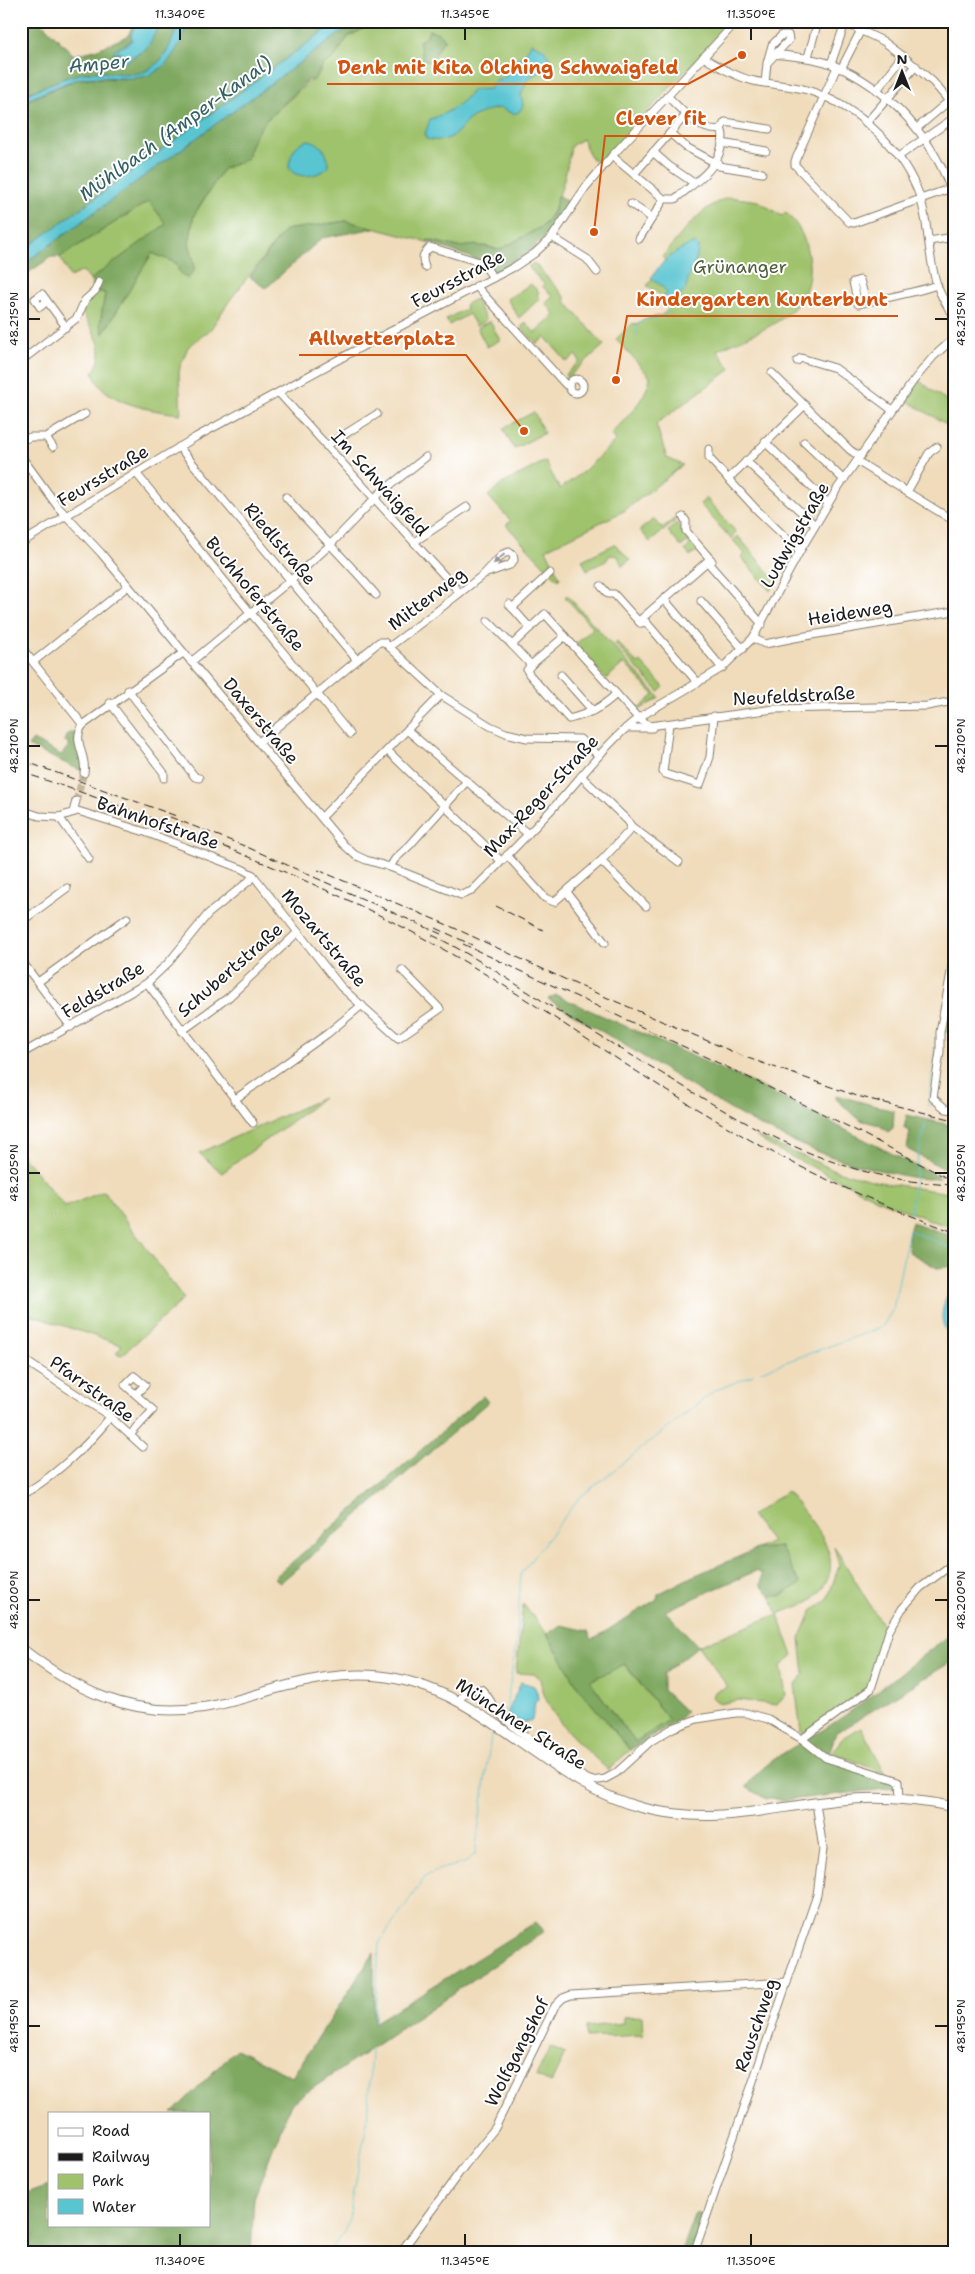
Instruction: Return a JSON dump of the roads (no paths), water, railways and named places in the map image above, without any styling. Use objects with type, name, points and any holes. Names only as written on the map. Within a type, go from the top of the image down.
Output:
[{"type":"main road","name":"Münchner Straße","points":[[23,1649],[57,1675],[79,1687],[116,1702],[149,1709],[201,1708],[313,1679],[378,1675],[413,1682],[459,1700],[486,1716],[576,1780],[606,1795],[641,1807],[674,1814],[710,1817],[859,1799],[900,1799],[954,1807]]},
{"type":"street","name":"Feursstraße","points":[[21,542],[179,447],[535,254],[552,237],[585,188],[612,156],[737,21]]},
{"type":"street","points":[[808,57],[818,21]]},
{"type":"street","points":[[836,67],[842,22],[883,41],[903,56],[916,66],[952,103],[917,128]]},
{"type":"street","points":[[861,30],[836,67],[795,166],[849,222],[854,223],[952,187]]},
{"type":"street","points":[[765,83],[767,63],[772,46],[782,35],[788,34],[789,40],[767,63]]},
{"type":"street","points":[[775,54],[808,57],[836,67],[877,90],[917,128],[925,139],[952,187],[954,199]]},
{"type":"street","points":[[877,90],[903,56]]},
{"type":"street","points":[[703,57],[734,74],[765,83],[806,90],[824,97],[851,111],[866,123],[899,156],[921,199],[927,220],[931,262],[937,285],[947,307],[954,314]]},
{"type":"street","points":[[866,123],[916,66]]},
{"type":"street","points":[[666,96],[686,115],[705,128],[712,130],[722,129]]},
{"type":"street","points":[[634,174],[686,115]]},
{"type":"street","points":[[899,156],[954,118]]},
{"type":"street","points":[[612,156],[664,199],[675,199],[717,161],[724,133],[722,129],[725,122],[769,129]]},
{"type":"street","points":[[670,133],[686,147],[712,162],[717,161]]},
{"type":"street","points":[[722,143],[766,151]]},
{"type":"street","points":[[653,152],[669,166],[694,183]]},
{"type":"street","points":[[717,161],[719,166],[762,173]]},
{"type":"street","points":[[946,176],[954,172]]},
{"type":"street","points":[[640,240],[664,199]]},
{"type":"street","points":[[631,204],[652,218]]},
{"type":"street","points":[[552,237],[587,259],[597,272]]},
{"type":"street","points":[[930,241],[954,237]]},
{"type":"street","points":[[425,267],[422,259],[430,247],[483,263],[492,278]]},
{"type":"street","points":[[21,361],[77,318],[85,300],[95,291],[99,282]]},
{"type":"street","points":[[866,302],[937,285]]},
{"type":"street","points":[[476,286],[566,385],[569,385]]},
{"type":"street","points":[[47,301],[66,328]]},
{"type":"street","name":"Ludwigstraße","points":[[638,718],[722,668],[753,638],[828,503],[892,410],[933,357],[954,338]]},
{"type":"street","points":[[797,360],[801,358],[835,368],[892,410]]},
{"type":"street","points":[[772,373],[858,459],[907,492],[952,518]]},
{"type":"street","name":"Im Schwaigfeld","points":[[279,394],[460,593]]},
{"type":"street","points":[[728,479],[765,442],[787,425],[805,405]]},
{"type":"street","points":[[21,441],[30,438],[46,437],[85,414]]},
{"type":"street","points":[[326,446],[377,414]]},
{"type":"street","points":[[46,437],[53,447]]},
{"type":"street","points":[[765,442],[828,503]]},
{"type":"street","points":[[804,442],[844,480]]},
{"type":"street","name":"Riedlstraße","points":[[179,447],[357,660]]},
{"type":"street","points":[[907,492],[929,453],[937,447]]},
{"type":"street","points":[[709,449],[709,458],[800,551]]},
{"type":"street","name":"Daxerstraße","points":[[21,456],[66,515],[355,855],[390,866],[456,894],[466,894]]},
{"type":"street","points":[[191,662],[290,580],[330,545],[374,499],[426,457]]},
{"type":"street","points":[[746,461],[815,525]]},
{"type":"street","name":"Buchhoferstraße","points":[[136,473],[350,734]]},
{"type":"street","points":[[286,497],[376,596]]},
{"type":"street","points":[[414,542],[467,507]]},
{"type":"street","points":[[683,517],[686,521],[686,531],[711,560],[710,565],[762,624]]},
{"type":"street","points":[[640,622],[664,599],[711,560]]},
{"type":"street","points":[[530,628],[511,606],[550,573]]},
{"type":"street","name":"Mitterweg","points":[[259,742],[379,642],[387,645],[484,574]]},
{"type":"street","points":[[33,662],[128,586]]},
{"type":"street","points":[[601,586],[608,594],[614,594],[649,633],[654,632],[698,682]]},
{"type":"street","points":[[664,599],[722,668]]},
{"type":"street","points":[[701,601],[743,649]]},
{"type":"street","name":"Heideweg","points":[[753,638],[765,644],[954,611]]},
{"type":"street","points":[[512,645],[545,614],[638,718],[650,726],[659,726]]},
{"type":"street","points":[[488,621],[531,665]]},
{"type":"street","points":[[564,636],[531,665],[527,670],[528,674],[569,719],[605,705],[616,694]]},
{"type":"street","points":[[387,645],[441,695],[469,714],[506,733],[540,740],[580,739],[598,755]]},
{"type":"street","points":[[21,647],[83,725]]},
{"type":"street","points":[[84,773],[86,762],[78,736],[83,725],[110,703],[158,672],[183,652]]},
{"type":"street","points":[[561,676],[593,711]]},
{"type":"street","points":[[128,690],[195,777],[199,778]]},
{"type":"street","points":[[322,817],[441,695]]},
{"type":"street","name":"Neufeldstraße","points":[[626,728],[647,729],[714,716],[774,709],[928,706],[954,701]]},
{"type":"street","points":[[110,703],[164,773],[164,778]]},
{"type":"street","points":[[668,724],[663,772],[700,785],[710,757],[714,716]]},
{"type":"street","name":"Max-Reger-Straße","points":[[466,894],[528,834],[598,755],[638,718]]},
{"type":"street","points":[[407,730],[528,834]]},
{"type":"street","points":[[388,751],[501,861]]},
{"type":"street","points":[[581,776],[631,826],[679,862]]},
{"type":"street","points":[[390,866],[467,780]]},
{"type":"street","points":[[73,812],[76,801]]},
{"type":"street","name":"Bahnhofstraße","points":[[21,810],[39,816],[59,817],[73,812],[104,818],[242,868],[253,875]]},
{"type":"street","points":[[59,817],[89,859]]},
{"type":"street","points":[[507,855],[549,901],[554,902],[601,861],[631,826]]},
{"type":"street","points":[[601,861],[646,906]]},
{"type":"street","name":"Mozartstraße","points":[[253,875],[341,986],[398,1038],[440,1009],[402,970]]},
{"type":"street","name":"Feldstraße","points":[[21,1054],[71,1028],[147,983],[169,962],[208,914],[249,881],[253,875]]},
{"type":"street","points":[[21,922],[67,888]]},
{"type":"street","points":[[567,892],[605,943]]},
{"type":"street","points":[[38,982],[127,918]]},
{"type":"street","name":"Schubertstraße","points":[[182,1031],[229,996],[298,932]]},
{"type":"street","points":[[954,956],[940,1032],[940,1052],[933,1098],[946,1109],[954,1110]]},
{"type":"street","points":[[21,960],[71,1028]]},
{"type":"street","points":[[147,983],[253,1123]]},
{"type":"street","points":[[234,1100],[332,1031],[362,1005]]},
{"type":"street","name":"Pfarrstraße","points":[[21,1358],[110,1417],[143,1446]]},
{"type":"street","points":[[130,1435],[153,1410],[136,1394]]},
{"type":"street","points":[[21,1495],[32,1490],[81,1448],[110,1417]]},
{"type":"street","points":[[802,1739],[871,1689],[889,1631],[902,1609],[920,1588],[954,1563]]},
{"type":"street","points":[[459,1700],[468,1690],[481,1689],[497,1711],[559,1760],[592,1781],[605,1779],[616,1773],[651,1741],[673,1728],[718,1715],[746,1713],[759,1716],[802,1739],[826,1758],[899,1781],[900,1799]]},
{"type":"street","name":"Rauschweg","points":[[694,2253],[817,1895],[823,1849],[816,1803]]},
{"type":"street","name":"Wolfgangshof","points":[[400,2253],[495,2128],[555,2006],[563,1998],[572,1995],[786,1982]]},
{"type":"water","points":[[138,21],[158,21],[159,26],[147,48],[130,58],[127,62],[121,61],[122,54],[119,52],[113,54],[114,50],[132,40],[131,34]]},
{"type":"water","points":[[178,21],[186,21],[185,30],[180,42],[164,66],[153,73],[141,77],[89,77],[75,80],[21,103],[21,96],[63,79],[81,74],[95,72],[128,74],[148,70],[163,58],[172,40]]},
{"type":"water","points":[[338,21],[357,21],[21,266],[21,252]]},
{"type":"water","points":[[531,43],[543,48],[551,61],[544,71],[529,77],[521,94],[523,106],[519,112],[511,113],[498,108],[491,110],[472,118],[446,139],[426,139],[425,134],[430,119],[454,108],[473,90],[490,89],[494,82],[506,77],[511,62],[526,52]]},
{"type":"water","points":[[304,141],[314,141],[324,150],[328,167],[320,173],[302,176],[296,174],[289,167],[294,149]]},
{"type":"water","points":[[695,243],[698,246],[697,257],[685,290],[675,300],[664,296],[667,293],[662,286],[651,278],[670,256]]},
{"type":"water","points":[[954,1293],[954,1345],[944,1326],[942,1316],[947,1296]]},
{"type":"water","points":[[521,1682],[534,1686],[538,1699],[535,1702],[532,1720],[523,1723],[507,1714]]},
{"type":"waterway","points":[[637,335],[636,329],[639,325],[645,320],[665,315],[673,299]]},
{"type":"waterway","points":[[944,1033],[954,1030]]},
{"type":"waterway","points":[[928,1106],[937,1037]]},
{"type":"waterway","points":[[910,1214],[919,1150],[926,1123]]},
{"type":"waterway","points":[[761,1371],[882,1327],[893,1309],[909,1230],[954,1250]]},
{"type":"waterway","points":[[506,1711],[517,1635],[521,1573],[579,1498],[714,1391],[753,1375]]},
{"type":"waterway","points":[[375,2022],[379,1943],[425,1877],[440,1869],[465,1863],[475,1854],[491,1736],[494,1732]]},
{"type":"waterway","points":[[329,2253],[345,2230],[349,2218],[367,2122],[371,2051]]},
{"type":"tunnel","points":[[76,801],[84,773]]},
{"type":"railway","points":[[21,760],[179,817]]},
{"type":"railway","points":[[21,772],[114,804],[206,839],[309,882],[371,911],[470,965],[652,1081],[753,1142],[837,1184],[954,1232]]},
{"type":"railway","points":[[170,817],[247,847],[441,934]]},
{"type":"railway","points":[[318,870],[450,926],[573,983],[745,1057],[857,1096],[954,1120]]},
{"type":"railway","points":[[496,906],[543,930]]},
{"type":"railway","points":[[436,928],[472,945]]},
{"type":"railway","points":[[432,935],[483,964],[694,1093],[763,1132],[835,1162],[872,1173],[912,1181],[954,1185]]},
{"type":"railway","points":[[463,944],[772,1089],[954,1182]]},
{"type":"place","name":"Denk mit Kita Olching Schwaigfeld","points":[[742,55]]},
{"type":"place","name":"Clever fit","points":[[594,232]]},
{"type":"place","name":"Kindergarten Kunterbunt","points":[[616,380]]},
{"type":"place","name":"Allwetterplatz","points":[[524,431]]},
{"type":"water label","name":"Amper","points":[[99,63]]},
{"type":"water label","name":"Mühlbach (Amper-Kanal)","points":[[175,128]]},
{"type":"park label","name":"Grünanger","points":[[740,267]]}]
